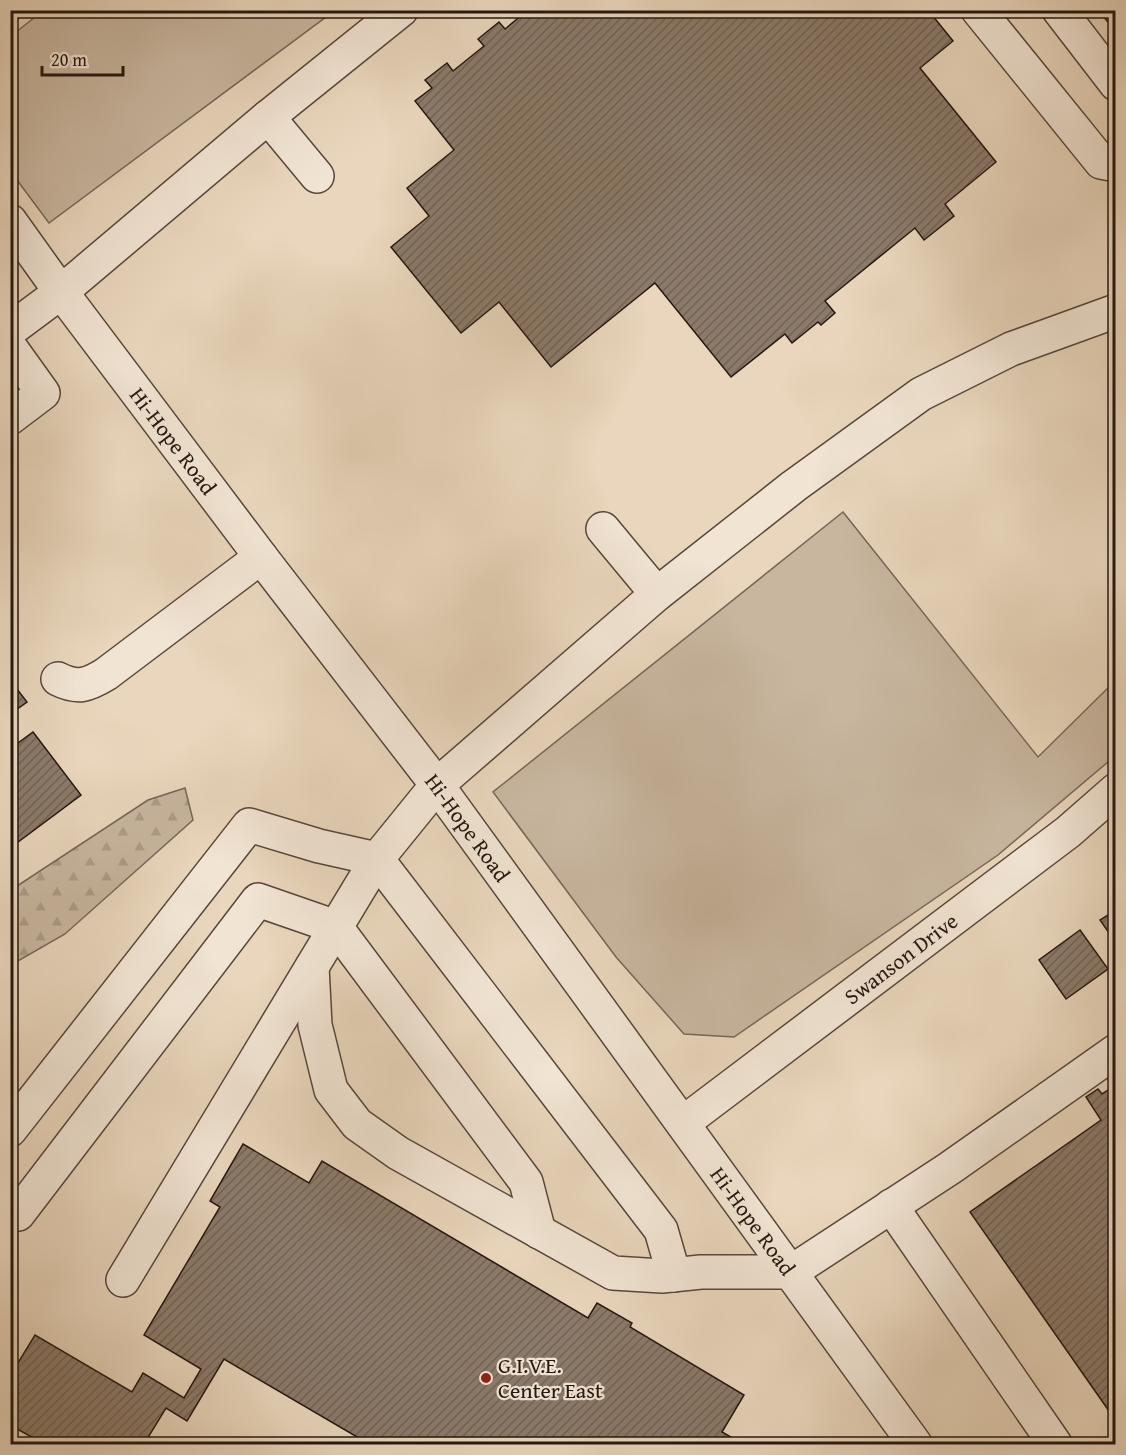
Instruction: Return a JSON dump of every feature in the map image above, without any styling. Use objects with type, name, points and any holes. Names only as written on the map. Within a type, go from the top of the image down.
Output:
[{"type":"street","points":[[10,330],[61,292],[268,117],[401,10]]},
{"type":"street","points":[[978,10],[1101,162],[1116,165]]},
{"type":"street","points":[[1059,10],[1116,84]]},
{"type":"street","points":[[268,117],[317,176]]},
{"type":"street","name":"Hi-Hope Road","points":[[10,221],[261,558],[436,785],[915,1444]]},
{"type":"street","points":[[123,1280],[377,859],[436,785],[657,594],[794,486],[921,394],[1011,349],[1116,311]]},
{"type":"street","points":[[10,347],[43,393],[10,418]]},
{"type":"street","points":[[603,529],[657,594]]},
{"type":"street","points":[[58,679],[70,685],[93,682],[261,558]]},
{"type":"street","name":"Swanson Drive","points":[[683,1123],[1068,832],[1116,790]]},
{"type":"street","points":[[10,1130],[249,825],[319,846],[377,859],[661,1230],[674,1275]]},
{"type":"street","points":[[10,1209],[18,1214],[258,900],[336,927],[526,1182],[539,1232]]},
{"type":"street","points":[[312,967],[315,1025],[331,1090],[357,1124],[398,1153],[613,1273],[674,1275],[701,1272],[791,1272],[950,1168],[1116,1051]]},
{"type":"street","points":[[891,1206],[1055,1444]]},
{"type":"green space","points":[[44,10],[334,11],[49,223],[11,172],[11,36]]},
{"type":"green space","points":[[843,512],[1038,757],[1115,681],[1115,756],[998,855],[734,1037],[684,1034],[616,957],[493,792]]},
{"type":"green space","points":[[185,788],[193,820],[65,934],[11,965],[11,890],[148,800]]},
{"type":"building","points":[[10,10],[29,10],[10,25]]},
{"type":"building","points":[[528,10],[928,10],[953,41],[920,68],[996,162],[945,204],[954,216],[924,240],[915,228],[825,301],[835,313],[821,325],[818,322],[792,343],[785,334],[731,377],[655,283],[551,367],[499,302],[461,333],[391,247],[429,216],[407,188],[454,150],[415,101],[432,88],[425,80],[447,63],[453,71],[484,46],[478,39],[499,22],[505,29]]},
{"type":"building","points":[[1098,10],[1116,10],[1116,32]]},
{"type":"building","points":[[10,680],[27,702],[10,714]]},
{"type":"building","points":[[33,732],[81,795],[10,848],[10,749]]},
{"type":"building","points":[[1116,910],[1116,943],[1100,920]]},
{"type":"building","points":[[1080,930],[1108,969],[1066,999],[1039,960]]},
{"type":"building","points":[[1116,1085],[1116,1421],[970,1212],[1101,1120],[1086,1097],[1098,1089],[1102,1094]]},
{"type":"building","points":[[243,1144],[309,1183],[322,1161],[588,1318],[597,1303],[632,1323],[630,1327],[744,1395],[722,1432],[743,1444],[369,1444],[224,1359],[187,1421],[166,1408],[144,1444],[44,1444],[10,1425],[10,1376],[35,1335],[132,1392],[143,1373],[184,1398],[201,1369],[144,1335],[220,1207],[210,1201]]},
{"type":"place","name":"G.I.V.E. Center East","points":[[486,1378]]}]
